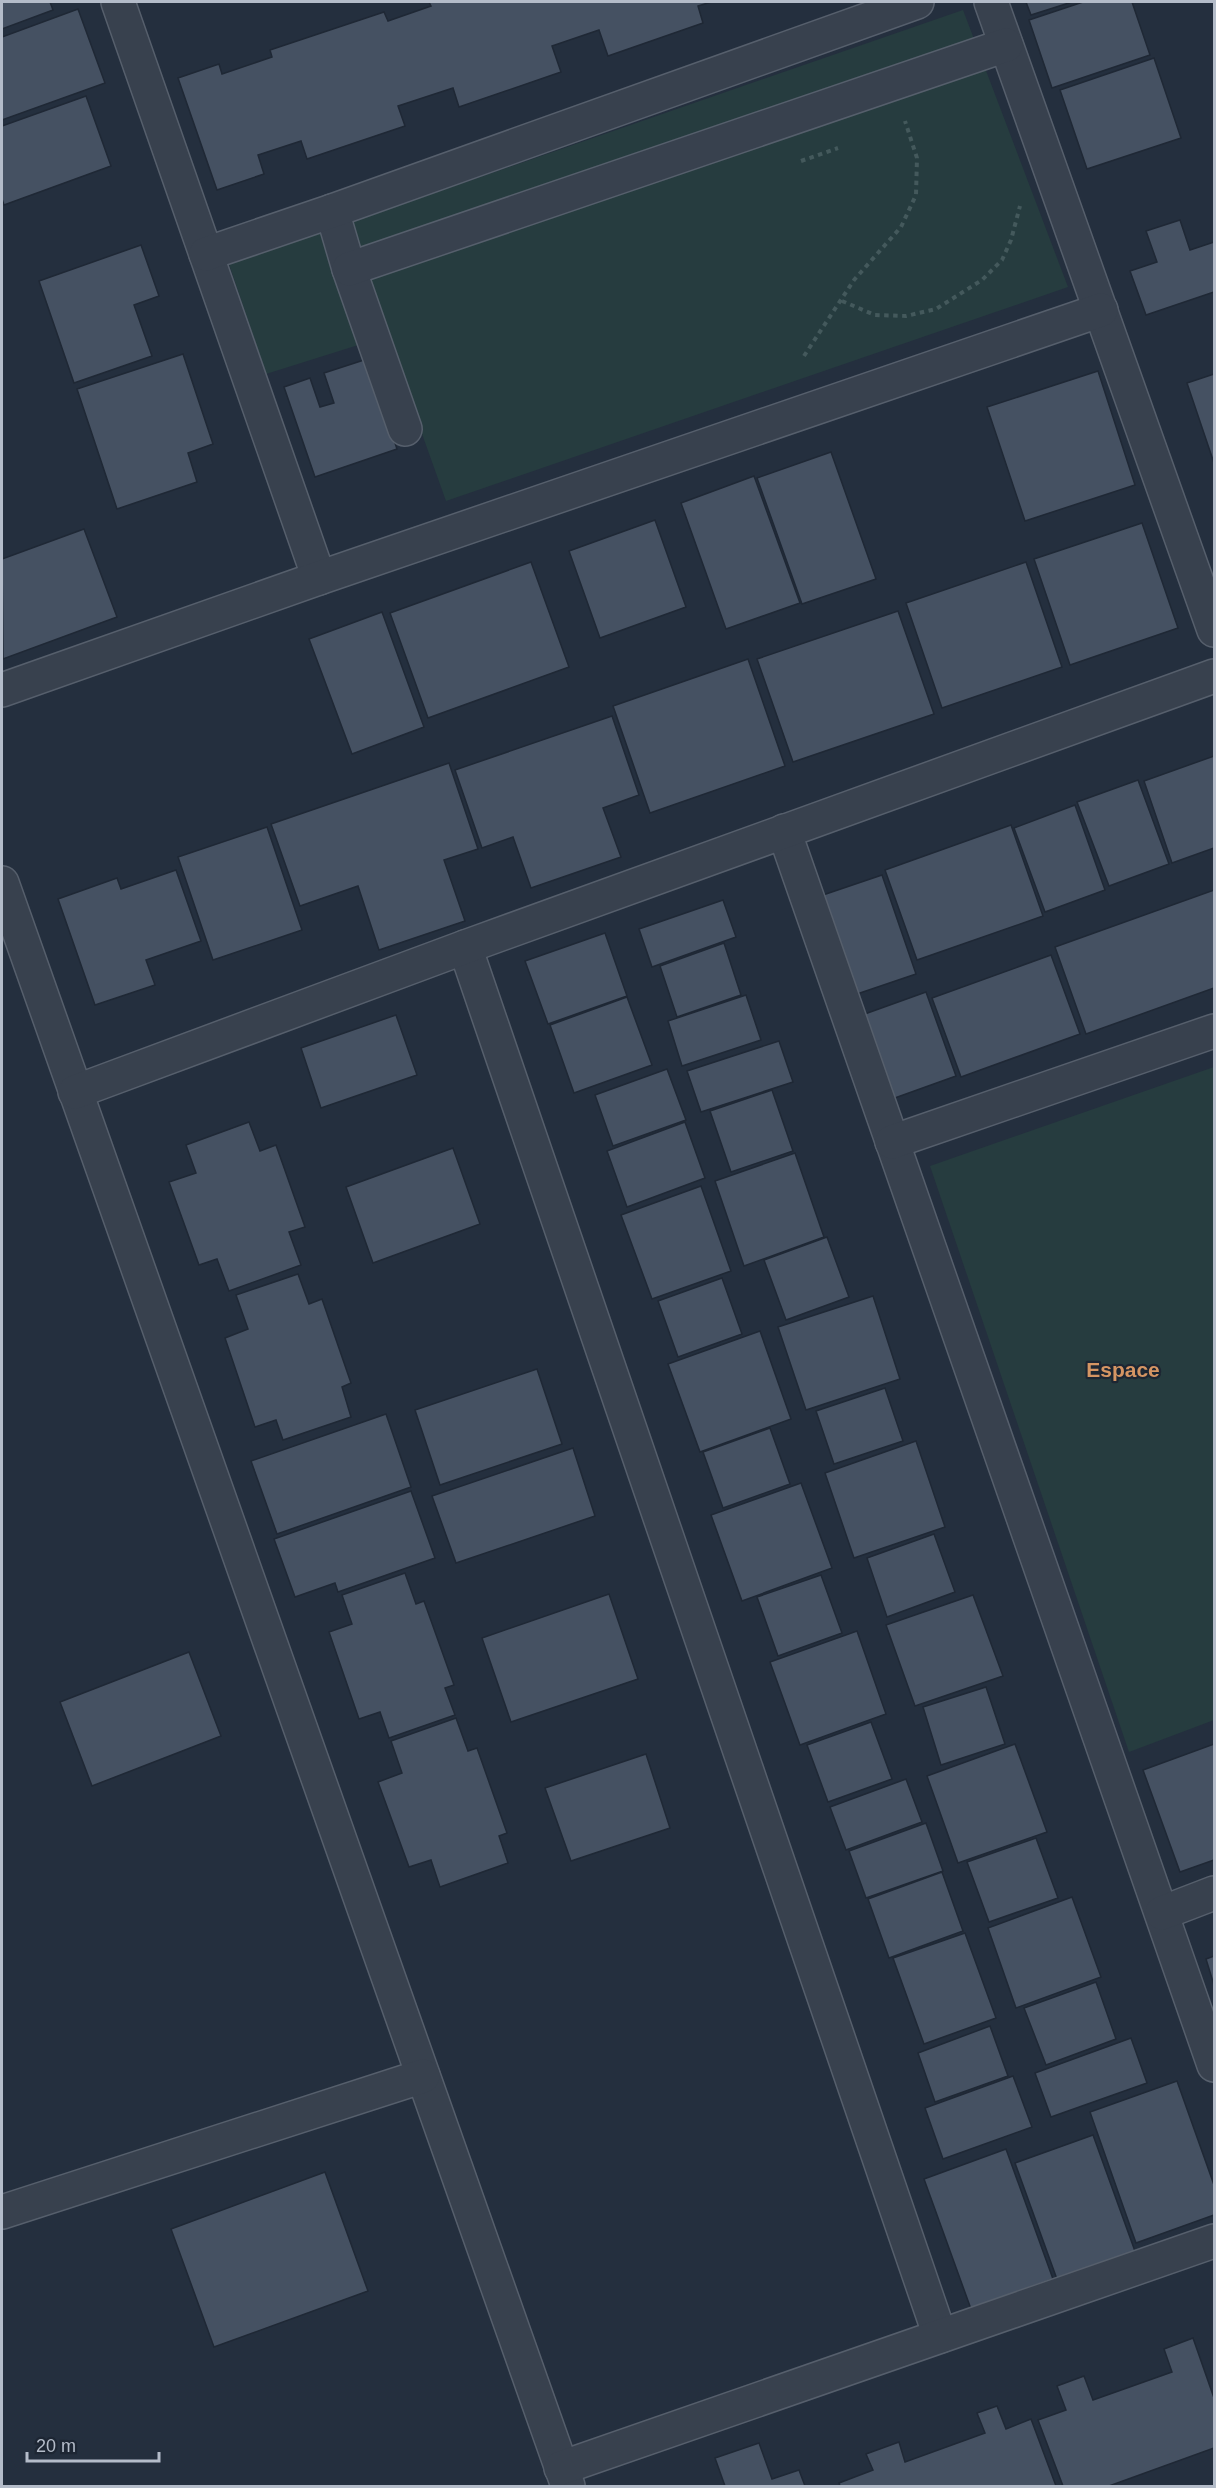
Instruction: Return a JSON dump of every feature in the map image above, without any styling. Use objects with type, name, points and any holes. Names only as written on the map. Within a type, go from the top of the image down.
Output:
[{"type":"street","points":[[118,2],[319,578]]},
{"type":"street","points":[[206,254],[917,2]]},
{"type":"street","points":[[991,2],[1215,630]]},
{"type":"street","points":[[349,269],[1006,45]]},
{"type":"street","points":[[332,211],[349,269],[405,429]]},
{"type":"street","points":[[2,690],[319,578],[1101,310]]},
{"type":"street","points":[[75,1092],[465,947],[1215,676]]},
{"type":"street","points":[[784,831],[1215,2065]]},
{"type":"street","points":[[2,883],[565,2477],[940,2336],[1215,2241]]},
{"type":"street","points":[[465,947],[940,2336]]},
{"type":"street","points":[[892,1142],[1215,1031]]},
{"type":"street","points":[[1162,1913],[1215,1893]]},
{"type":"street","points":[[2,2212],[423,2076]]},
{"type":"path","points":[[804,356],[854,280],[901,227],[916,195],[917,158],[893,83]]},
{"type":"path","points":[[842,301],[875,315],[906,316],[936,309],[982,280],[1002,260],[1011,240],[1024,191],[1052,172]]},
{"type":"green space","points":[[963,10],[1068,287],[446,501],[387,336],[266,374],[229,264]]},
{"type":"green space","points":[[1214,1067],[1214,1720],[1129,1752],[930,1166]]},
{"type":"building","points":[[2,2],[50,2],[53,10],[2,29]]},
{"type":"building","points":[[429,2],[711,2],[698,6],[703,23],[608,56],[599,30],[552,46],[561,72],[459,107],[453,88],[398,106],[405,126],[307,159],[301,141],[258,155],[264,174],[217,190],[178,78],[219,64],[222,74],[272,57],[270,50],[384,12],[388,21],[431,6]]},
{"type":"building","points":[[1026,2],[1072,2],[1031,15]]},
{"type":"building","points":[[1083,2],[1132,2],[1150,55],[1052,88],[1029,20]]},
{"type":"building","points":[[78,9],[105,83],[2,120],[2,37]]},
{"type":"building","points":[[1154,58],[1181,138],[1087,169],[1060,90]]},
{"type":"building","points":[[86,96],[111,166],[4,205],[2,199],[2,126]]},
{"type":"building","points":[[1180,220],[1190,250],[1214,242],[1214,292],[1146,315],[1130,271],[1157,262],[1146,231]]},
{"type":"building","points":[[141,245],[159,296],[134,305],[152,356],[74,383],[39,281]]},
{"type":"building","points":[[183,354],[213,444],[188,453],[197,482],[117,509],[77,389]]},
{"type":"building","points":[[367,359],[397,449],[315,477],[284,387],[310,378],[320,407],[334,403],[324,373]]},
{"type":"building","points":[[1098,371],[1135,485],[1025,521],[987,407]]},
{"type":"building","points":[[1214,374],[1214,463],[1187,383]]},
{"type":"building","points":[[831,452],[876,579],[802,604],[757,478]]},
{"type":"building","points":[[754,476],[800,603],[726,629],[681,503]]},
{"type":"building","points":[[655,520],[686,607],[600,638],[569,551]]},
{"type":"building","points":[[1142,523],[1178,628],[1070,665],[1034,559]]},
{"type":"building","points":[[84,529],[117,617],[3,659],[2,559]]},
{"type":"building","points":[[531,562],[569,667],[428,718],[390,613]]},
{"type":"building","points":[[1026,562],[1062,667],[942,708],[906,603]]},
{"type":"building","points":[[898,611],[934,714],[793,762],[757,659]]},
{"type":"building","points":[[382,612],[424,727],[352,754],[309,639]]},
{"type":"building","points":[[748,659],[785,766],[650,813],[613,706]]},
{"type":"building","points":[[612,716],[639,795],[603,808],[621,857],[531,888],[513,837],[482,848],[455,770]]},
{"type":"building","points":[[1214,756],[1214,848],[1172,863],[1144,781]]},
{"type":"building","points":[[449,763],[478,849],[444,860],[465,921],[379,950],[358,886],[300,906],[271,824]]},
{"type":"building","points":[[1138,780],[1169,864],[1109,886],[1077,802]]},
{"type":"building","points":[[1075,805],[1105,890],[1045,912],[1014,828]]},
{"type":"building","points":[[1011,825],[1043,916],[917,960],[885,870]]},
{"type":"building","points":[[267,827],[302,930],[213,960],[178,857]]},
{"type":"building","points":[[176,870],[201,941],[146,960],[155,985],[95,1005],[58,899],[117,878],[121,889]]},
{"type":"building","points":[[882,875],[916,974],[857,994],[823,895]]},
{"type":"building","points":[[1214,890],[1214,988],[1086,1034],[1055,947]]},
{"type":"building","points":[[723,900],[736,937],[652,967],[639,929]]},
{"type":"building","points":[[605,933],[627,996],[548,1024],[525,961]]},
{"type":"building","points":[[724,943],[741,995],[677,1017],[660,966]]},
{"type":"building","points":[[1051,955],[1080,1034],[961,1077],[932,998]]},
{"type":"building","points":[[926,992],[956,1076],[892,1099],[862,1015]]},
{"type":"building","points":[[746,995],[761,1040],[682,1066],[668,1021]]},
{"type":"building","points":[[627,997],[652,1065],[574,1093],[550,1025]]},
{"type":"building","points":[[396,1015],[417,1075],[321,1108],[301,1048]]},
{"type":"building","points":[[779,1041],[793,1082],[701,1112],[687,1071]]},
{"type":"building","points":[[667,1069],[686,1120],[613,1146],[595,1095]]},
{"type":"building","points":[[772,1090],[793,1151],[731,1172],[710,1111]]},
{"type":"building","points":[[249,1122],[260,1151],[276,1145],[305,1227],[289,1232],[301,1265],[229,1291],[217,1259],[199,1265],[169,1182],[196,1173],[186,1145]]},
{"type":"building","points":[[685,1122],[705,1178],[627,1207],[607,1151]]},
{"type":"building","points":[[453,1148],[480,1224],[373,1263],[346,1187]]},
{"type":"building","points":[[795,1153],[824,1237],[744,1266],[715,1181]]},
{"type":"building","points":[[701,1186],[731,1271],[652,1299],[621,1215]]},
{"type":"building","points":[[827,1237],[849,1297],[786,1320],[764,1260]]},
{"type":"building","points":[[298,1274],[309,1304],[322,1299],[351,1383],[342,1387],[351,1417],[283,1440],[276,1420],[255,1427],[225,1338],[248,1329],[236,1295]]},
{"type":"building","points":[[722,1278],[742,1334],[678,1357],[658,1301]]},
{"type":"building","points":[[873,1296],[900,1379],[806,1410],[778,1327]]},
{"type":"building","points":[[760,1331],[791,1419],[700,1452],[668,1364]]},
{"type":"building","points":[[537,1369],[562,1444],[440,1485],[415,1410]]},
{"type":"building","points":[[885,1388],[903,1441],[834,1464],[816,1411]]},
{"type":"building","points":[[386,1414],[411,1487],[277,1534],[251,1461]]},
{"type":"building","points":[[770,1428],[790,1484],[723,1508],[703,1452]]},
{"type":"building","points":[[916,1441],[945,1527],[854,1558],[825,1473]]},
{"type":"building","points":[[573,1448],[595,1516],[456,1563],[432,1496]]},
{"type":"building","points":[[801,1483],[832,1568],[742,1601],[711,1515]]},
{"type":"building","points":[[411,1491],[435,1558],[338,1592],[335,1583],[295,1597],[274,1539]]},
{"type":"building","points":[[934,1534],[955,1592],[887,1617],[867,1558]]},
{"type":"building","points":[[405,1573],[416,1604],[424,1601],[454,1685],[445,1688],[455,1715],[389,1738],[380,1712],[359,1719],[329,1632],[352,1624],[342,1595]]},
{"type":"building","points":[[821,1575],[842,1633],[778,1656],[757,1597]]},
{"type":"building","points":[[609,1594],[638,1679],[511,1722],[482,1638]]},
{"type":"building","points":[[973,1595],[1003,1676],[915,1706],[886,1625]]},
{"type":"building","points":[[857,1631],[886,1714],[800,1745],[770,1662]]},
{"type":"building","points":[[189,1652],[221,1736],[92,1786],[60,1702]]},
{"type":"building","points":[[986,1687],[1005,1744],[941,1765],[923,1707]]},
{"type":"building","points":[[456,1718],[468,1751],[477,1748],[507,1833],[499,1836],[508,1863],[440,1887],[431,1860],[409,1867],[378,1782],[402,1773],[391,1741]]},
{"type":"building","points":[[871,1722],[892,1779],[828,1802],[807,1745]]},
{"type":"building","points":[[1015,1744],[1047,1832],[958,1863],[927,1776]]},
{"type":"building","points":[[1214,1744],[1214,1860],[1180,1872],[1143,1770]]},
{"type":"building","points":[[646,1754],[670,1828],[571,1861],[545,1788]]},
{"type":"building","points":[[906,1779],[922,1822],[846,1850],[830,1807]]},
{"type":"building","points":[[926,1823],[943,1871],[866,1898],[849,1851]]},
{"type":"building","points":[[1036,1838],[1058,1898],[989,1922],[967,1862]]},
{"type":"building","points":[[942,1872],[963,1931],[889,1958],[868,1899]]},
{"type":"building","points":[[1072,1897],[1101,1977],[1016,2008],[988,1928]]},
{"type":"building","points":[[965,1933],[996,2018],[924,2044],[893,1958]]},
{"type":"building","points":[[1214,1956],[1214,1985],[1206,1959]]},
{"type":"building","points":[[1096,1982],[1116,2039],[1046,2065],[1024,2008]]},
{"type":"building","points":[[990,2026],[1008,2076],[935,2102],[918,2053]]},
{"type":"building","points":[[1131,2038],[1147,2083],[1051,2117],[1035,2073]]},
{"type":"building","points":[[1013,2076],[1032,2127],[943,2159],[925,2108]]},
{"type":"building","points":[[1177,2081],[1214,2185],[1214,2215],[1136,2243],[1090,2112]]},
{"type":"building","points":[[1093,2135],[1136,2254],[1058,2282],[1015,2163]]},
{"type":"building","points":[[1006,2149],[1053,2279],[971,2309],[924,2179]]},
{"type":"building","points":[[325,2172],[368,2291],[214,2347],[171,2229]]},
{"type":"building","points":[[1193,2338],[1214,2398],[1214,2448],[1109,2486],[1063,2486],[1038,2420],[1066,2410],[1057,2386],[1084,2376],[1093,2400],[1172,2372],[1164,2349]]},
{"type":"building","points":[[997,2406],[1006,2429],[1031,2419],[1056,2486],[840,2486],[839,2483],[873,2470],[866,2454],[899,2442],[905,2462],[985,2433],[977,2413]]},
{"type":"building","points":[[759,2443],[772,2479],[799,2470],[805,2486],[725,2486],[715,2458]]},
{"type":"district","name":"Espace","points":[[1123,1369]]}]
